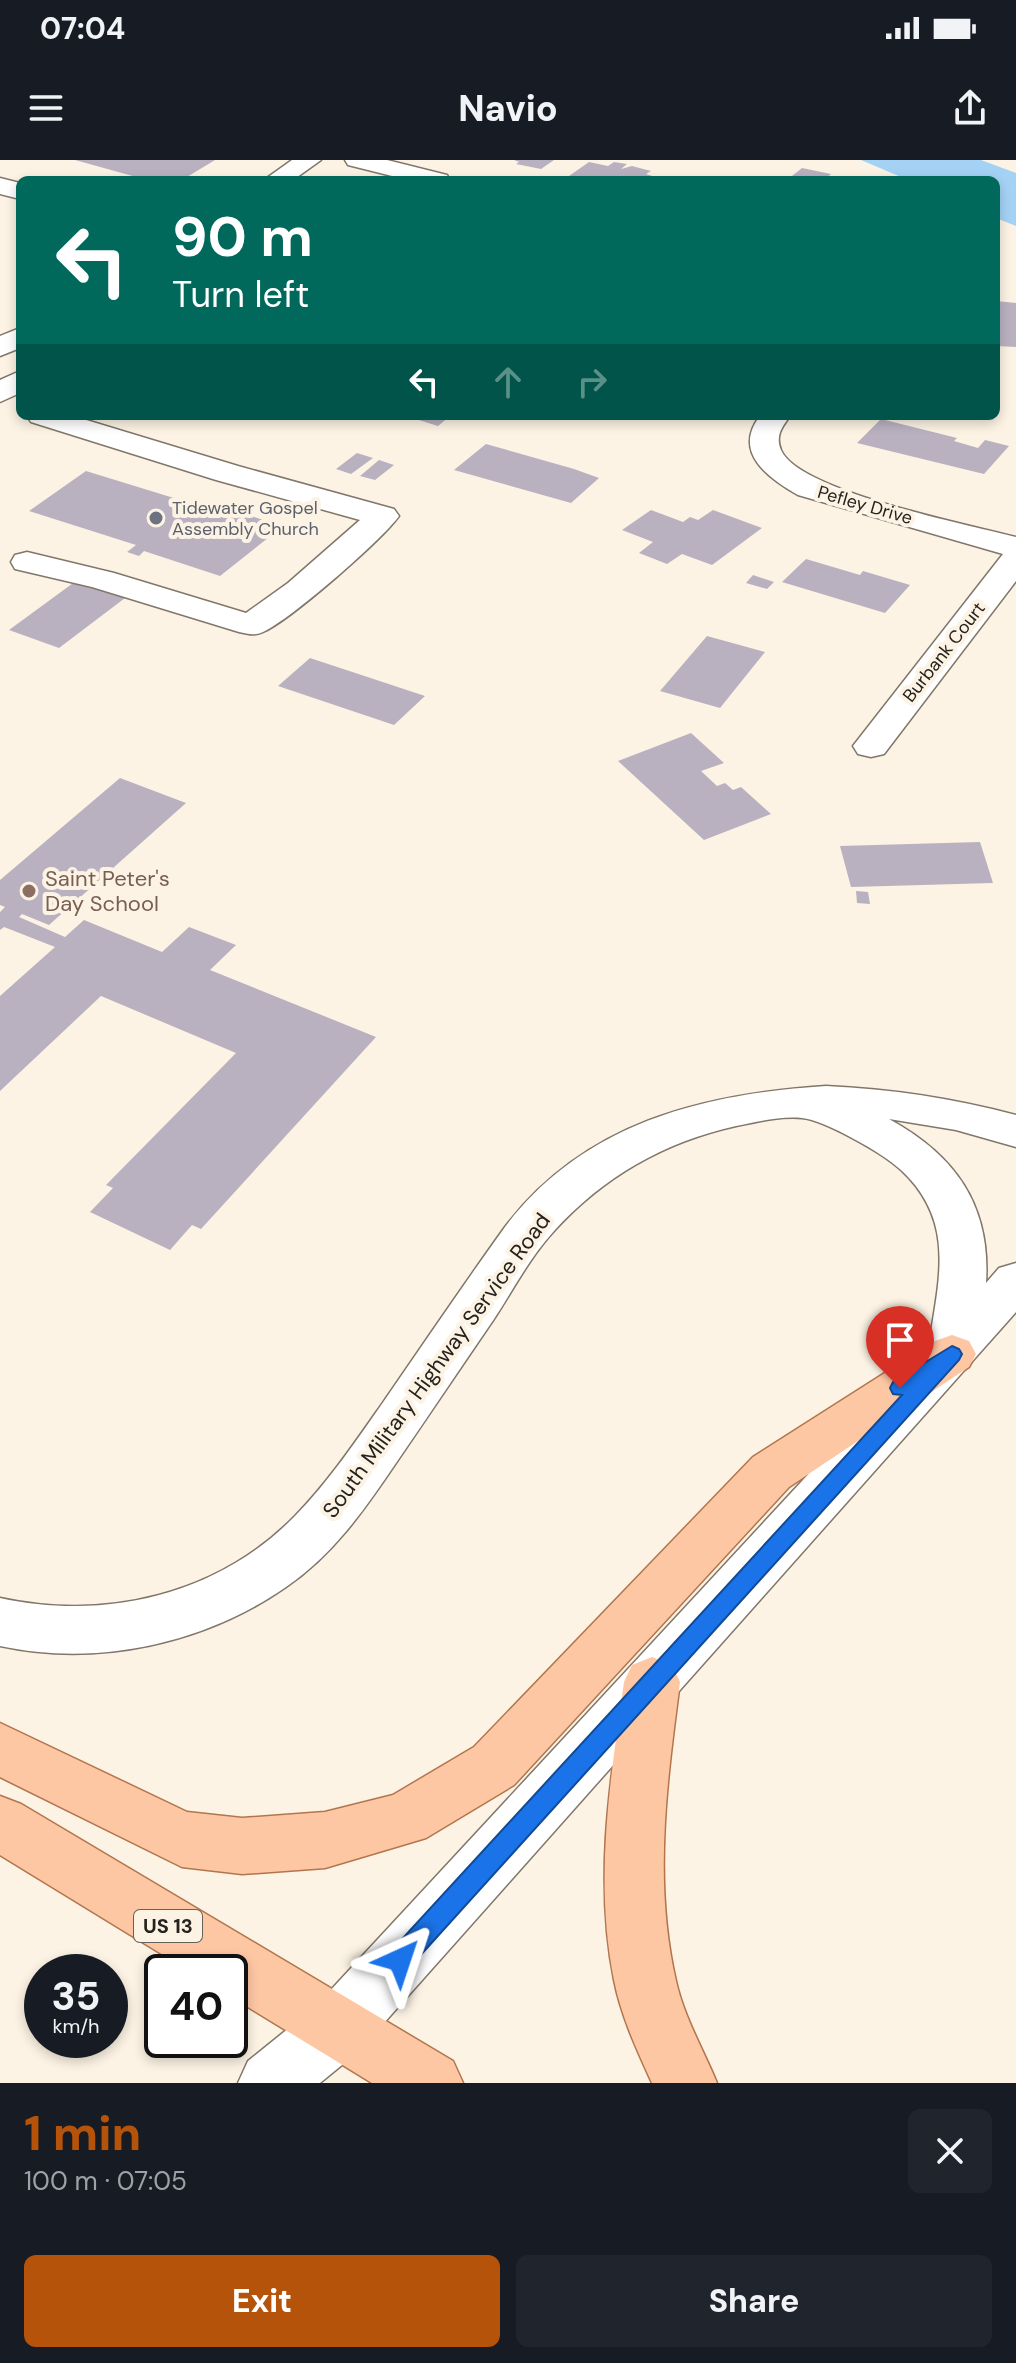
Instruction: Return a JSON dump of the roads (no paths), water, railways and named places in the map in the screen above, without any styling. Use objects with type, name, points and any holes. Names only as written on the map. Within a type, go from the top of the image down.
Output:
[{"type":"main road","points":[[0,1749],[182,1839],[242,1846],[325,1840],[405,1819],[494,1766],[771,1472],[952,1354]]},
{"type":"main road","points":[[652,1682],[634,1816],[634,1898],[645,1982],[685,2083]]},
{"type":"main road","name":"US 13","points":[[0,1823],[431,2083]]},
{"type":"street","points":[[283,176],[309,160]]},
{"type":"street","points":[[342,176],[363,161],[422,176]]},
{"type":"street","points":[[0,581],[14,558],[102,580],[251,625],[310,581],[383,516],[227,473],[55,420]]},
{"type":"street","name":"Pefley Drive","points":[[772,420],[763,435],[765,451],[775,467],[795,481],[821,494],[1016,547]]},
{"type":"street","name":"Burbank Court","points":[[871,746],[1016,559]]},
{"type":"street","name":"South Military Highway Service Road","points":[[0,1622],[68,1632],[139,1625],[219,1599],[268,1571],[324,1522],[350,1489],[537,1219],[580,1177],[633,1144],[705,1118],[764,1104],[835,1099],[905,1103],[975,1118],[1016,1131]]},
{"type":"street","points":[[802,1101],[852,1120],[904,1147],[936,1174],[955,1207],[963,1240],[952,1354]]},
{"type":"street","points":[[301,2083],[337,2029],[1016,1281]]},
{"type":"street","points":[[270,2083],[337,2029]]},
{"type":"water","points":[[861,160],[981,160],[1016,173],[1016,226],[1000,220],[1000,176],[899,176]]},
{"type":"place","name":"Tidewater Gospel Assembly Church","points":[[156,518]]},
{"type":"place","name":"Saint Peter's Day School","points":[[29,891]]}]
